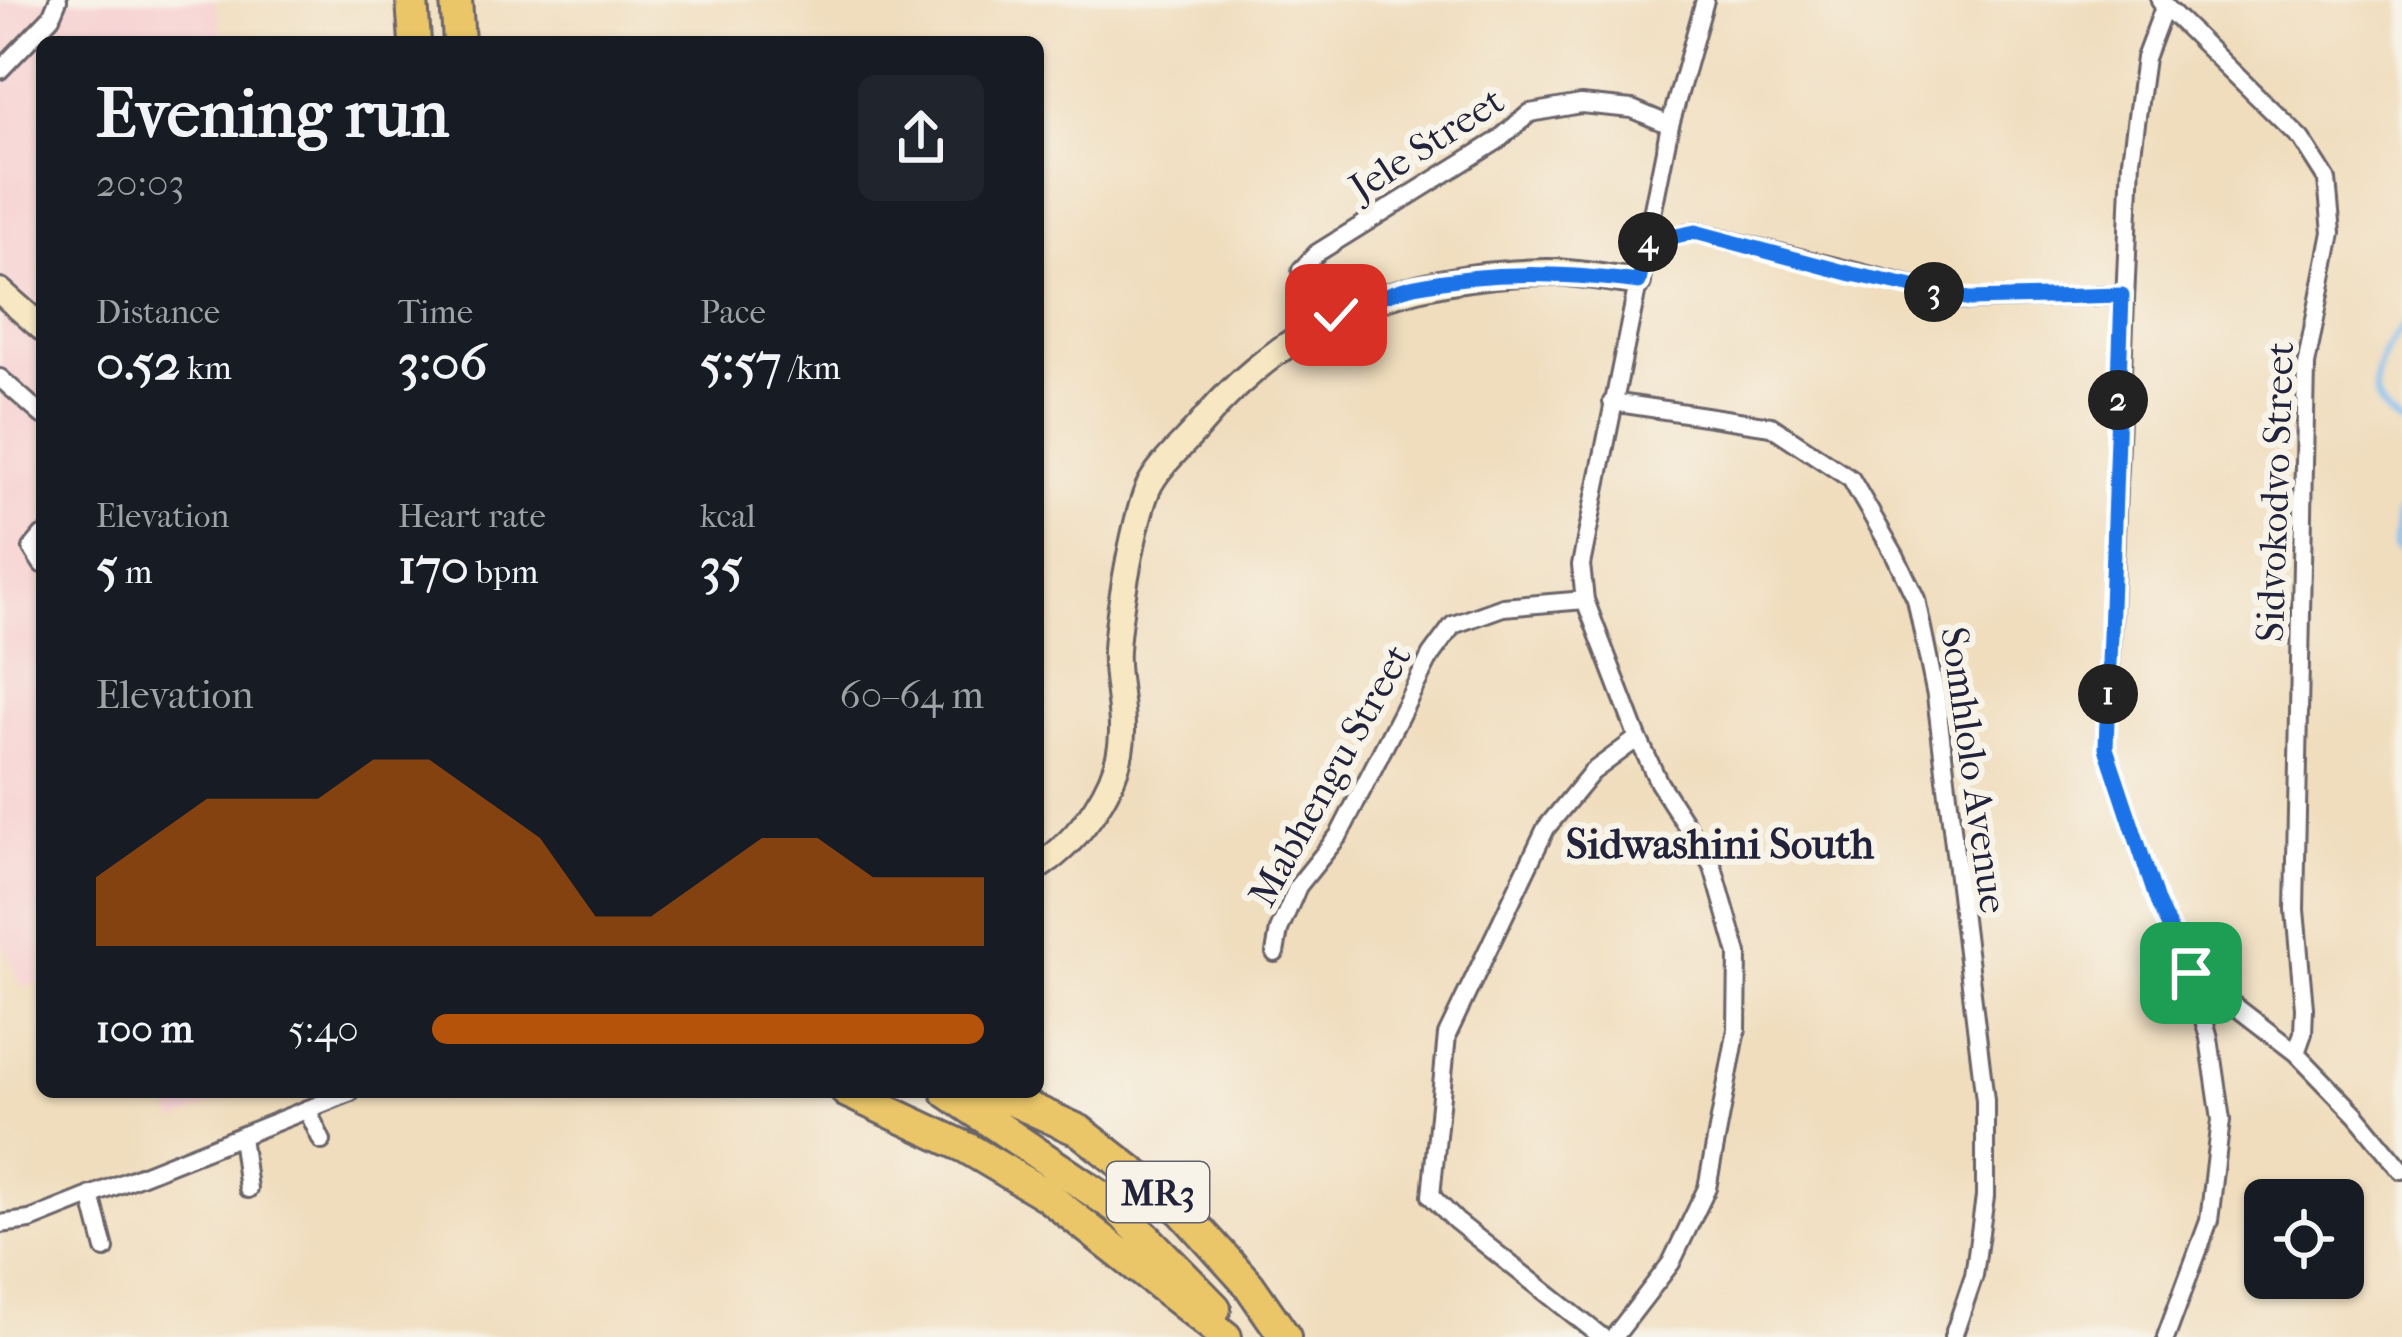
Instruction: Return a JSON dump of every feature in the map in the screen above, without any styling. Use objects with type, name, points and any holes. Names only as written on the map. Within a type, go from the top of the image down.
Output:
[{"type":"highway","points":[[396,36],[397,0]]},
{"type":"highway","points":[[412,0],[415,36]]},
{"type":"highway","points":[[455,0],[458,36]]},
{"type":"highway","points":[[860,1098],[967,1148],[1046,1195],[1226,1337]]},
{"type":"highway","name":"MR3","points":[[956,1098],[1117,1207],[1187,1276],[1236,1337]]},
{"type":"highway","name":"MR3","points":[[1007,1098],[1080,1131],[1181,1210],[1249,1285],[1285,1337]]},
{"type":"highway","points":[[1031,1098],[1080,1131]]},
{"type":"street","points":[[0,70],[51,17],[58,0]]},
{"type":"street","points":[[1614,1337],[1671,1263],[1707,1188],[1737,1022],[1738,954],[1713,867],[1658,783],[1638,738],[1585,600],[1582,565],[1670,125],[1706,0]]},
{"type":"street","points":[[2162,2],[2145,58],[2131,160],[2106,748],[2158,904],[2191,973],[2209,1038],[2221,1120],[2209,1220],[2166,1337]]},
{"type":"street","name":"Sidvokodvo Street","points":[[2162,2],[2301,140],[2327,180],[2332,232],[2306,365],[2294,910],[2304,1008],[2296,1053]]},
{"type":"street","name":"Jele Street","points":[[1301,270],[1318,253],[1497,141],[1530,113],[1581,104],[1632,109],[1670,125]]},
{"type":"street","points":[[1647,242],[1695,232],[1852,274],[1970,299],[2122,295]]},
{"type":"street","points":[[1044,863],[1064,850],[1113,772],[1123,736],[1116,651],[1130,562],[1149,486],[1227,395],[1276,349],[1336,315],[1412,287],[1551,272],[1639,282]]},
{"type":"street","points":[[0,291],[36,323]]},
{"type":"street","points":[[0,378],[36,410]]},
{"type":"street","name":"Somhlolo Avenue","points":[[1612,402],[1771,426],[1851,479],[1916,599],[1936,696],[1985,1100],[1985,1197],[1974,1275],[1953,1337]]},
{"type":"street","name":"Mabhengu Street","points":[[1275,953],[1279,930],[1298,886],[1339,835],[1431,655],[1453,626],[1503,607],[1585,600]]},
{"type":"street","points":[[1602,1337],[1431,1196],[1447,1035],[1546,827],[1592,772],[1638,738]]},
{"type":"street","points":[[2191,973],[2296,1053],[2402,1171]]},
{"type":"street","points":[[0,1224],[30,1220],[336,1098]]},
{"type":"street","points":[[308,1109],[322,1141]]},
{"type":"street","points":[[241,1136],[248,1189]]},
{"type":"street","points":[[91,1195],[105,1249]]},
{"type":"shaded area","points":[[0,0],[214,0],[223,36],[36,36],[36,983],[22,987],[0,938]]},
{"type":"shaded area","points":[[166,1098],[224,1098],[175,1122]]},
{"type":"waterway","points":[[2402,326],[2375,379],[2379,403],[2402,426]]},
{"type":"waterway","points":[[2402,508],[2394,547],[2402,555]]},
{"type":"district","name":"Sidwashini South","points":[[1720,843]]},
{"type":"route","points":[[1336,315],[1412,287],[1486,277],[1551,272],[1639,282],[1647,242],[1695,232],[1852,274],[1970,299],[2122,295],[2106,748],[2158,904],[2191,973]]}]
